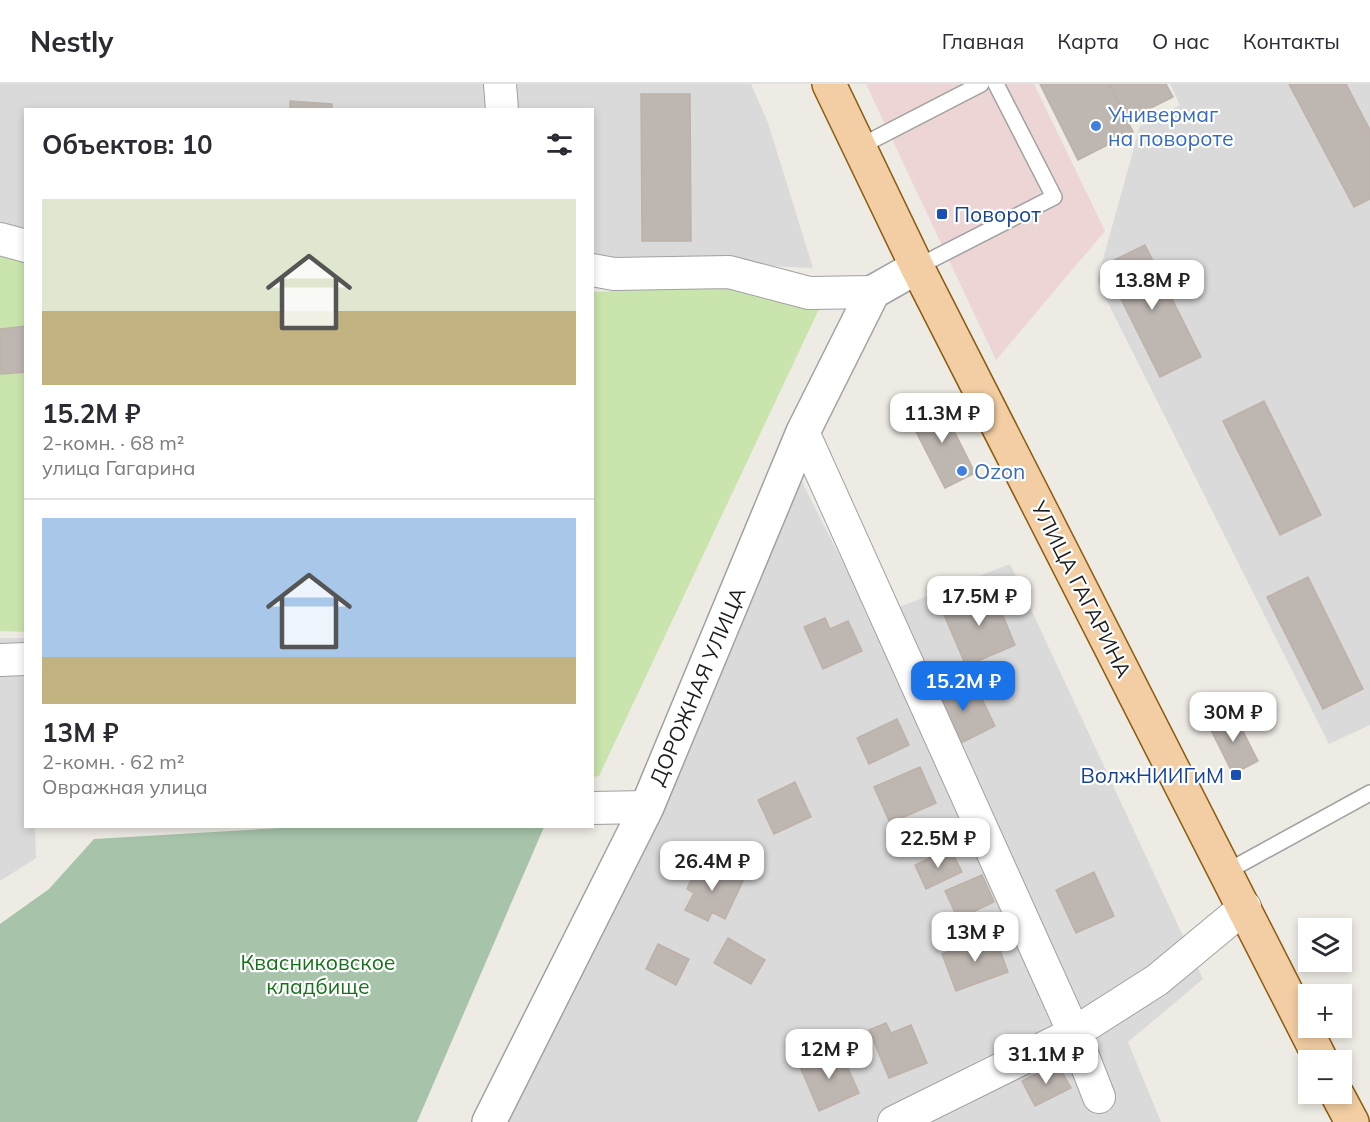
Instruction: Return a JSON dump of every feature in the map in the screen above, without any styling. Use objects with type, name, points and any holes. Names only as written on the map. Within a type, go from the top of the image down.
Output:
[{"type":"main road","name":"УЛИЦА ГАГАРИНА","points":[[829,84],[917,267],[1316,1050]]},
{"type":"main road","points":[[1342,1104],[1352,1122]]},
{"type":"street","points":[[500,84],[502,108]]},
{"type":"street","points":[[0,239],[24,245]]},
{"type":"street","points":[[594,270],[614,274],[729,272],[809,294],[873,292],[917,267]]},
{"type":"street","name":"ДОРОЖНАЯ УЛИЦА","points":[[489,1122],[647,807],[803,432],[873,292]]},
{"type":"street","points":[[803,432],[1074,1033],[1099,1097]]},
{"type":"street","points":[[0,660],[24,659]]},
{"type":"street","points":[[594,808],[647,807]]},
{"type":"street","points":[[894,1122],[1074,1033],[1157,980],[1245,907]]},
{"type":"lane","points":[[859,147],[981,84]]},
{"type":"lane","points":[[917,267],[1054,197],[996,84]]},
{"type":"lane","points":[[1226,872],[1370,793]]},
{"type":"shaded area","points":[[0,84],[751,84],[768,123],[813,268],[594,258],[594,108],[24,108],[24,250],[0,250]]},
{"type":"shaded area","points":[[866,84],[1034,84],[1105,231],[996,360]]},
{"type":"shaded area","points":[[1170,84],[1370,84],[1370,725],[1329,744],[1097,281],[1140,126],[1180,105]]},
{"type":"shaded area","points":[[801,480],[871,618],[1010,564],[1203,979],[1128,1042],[1161,1122],[503,1122]]},
{"type":"shaded area","points":[[0,638],[24,638],[24,828],[35,828],[36,858],[0,881]]},
{"type":"green space","points":[[0,255],[24,256],[24,632],[0,631]]},
{"type":"green space","points":[[739,286],[819,309],[599,776],[594,777],[594,292]]},
{"type":"green space","name":"Квасниковское кладбище","points":[[281,828],[544,828],[417,1122],[0,1122],[0,924],[49,889],[94,839]]},
{"type":"building","name":"Универмаг на повороте","points":[[1040,84],[1109,84],[1133,132],[1078,160]]},
{"type":"building","points":[[1109,84],[1166,84],[1173,97],[1127,120]]},
{"type":"building","points":[[1289,84],[1346,84],[1370,130],[1370,199],[1354,207]]},
{"type":"building","points":[[641,94],[690,94],[691,241],[642,241]]},
{"type":"building","points":[[290,101],[332,104],[332,108],[290,108]]},
{"type":"building","points":[[1145,245],[1201,357],[1160,377],[1104,265]]},
{"type":"building","points":[[24,326],[24,372],[1,374],[0,329]]},
{"type":"building","points":[[939,401],[975,473],[945,488],[908,416]]},
{"type":"building","points":[[1264,401],[1321,515],[1280,535],[1223,421]]},
{"type":"building","points":[[1308,577],[1363,689],[1323,709],[1267,597]]},
{"type":"building","points":[[992,589],[1015,645],[966,666],[942,610]]},
{"type":"building","points":[[825,618],[830,629],[848,621],[862,651],[823,669],[804,627]]},
{"type":"building","points":[[972,679],[995,726],[955,746],[932,698]]},
{"type":"building","points":[[1233,712],[1258,761],[1233,774],[1208,724]]},
{"type":"building","points":[[897,719],[909,745],[869,764],[857,738]]},
{"type":"building","points":[[920,767],[936,803],[890,823],[874,787]]},
{"type":"building","points":[[795,782],[811,817],[774,834],[758,800]]},
{"type":"building","points":[[950,848],[962,872],[926,889],[915,865]]},
{"type":"building","points":[[700,860],[743,881],[725,919],[712,912],[708,921],[685,910],[694,893],[687,889]]},
{"type":"building","points":[[1094,872],[1114,916],[1076,933],[1056,890]]},
{"type":"building","points":[[982,875],[994,902],[958,919],[945,891]]},
{"type":"building","points":[[994,934],[1008,972],[956,991],[942,954]]},
{"type":"building","points":[[728,938],[765,960],[751,984],[714,963]]},
{"type":"building","points":[[658,944],[689,959],[676,985],[646,969]]},
{"type":"building","points":[[886,1023],[891,1033],[911,1025],[927,1063],[889,1078],[869,1030]]},
{"type":"building","points":[[841,1052],[859,1093],[819,1111],[798,1062],[811,1056],[814,1063]]},
{"type":"building","points":[[1057,1063],[1071,1088],[1035,1106],[1022,1081]]},
{"type":"place","name":"Универмаг на повороте","points":[[1096,126]]},
{"type":"place","name":"Поворот","points":[[942,214]]},
{"type":"place","name":"Ozon","points":[[962,471]]},
{"type":"place","name":"ВолжНИИГиМ","points":[[1236,775]]}]
